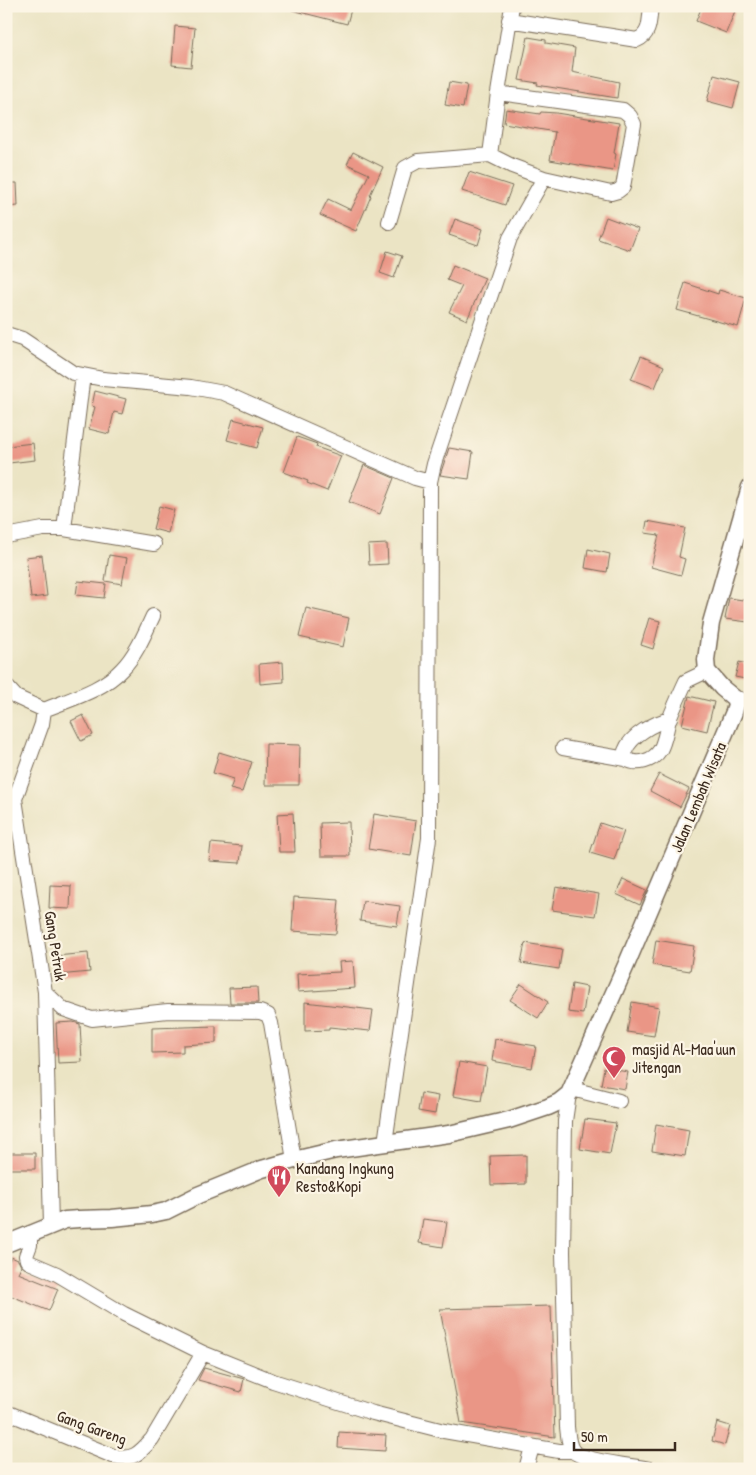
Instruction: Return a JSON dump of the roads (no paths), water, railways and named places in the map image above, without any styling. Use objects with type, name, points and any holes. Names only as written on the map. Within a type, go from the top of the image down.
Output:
[{"type":"street","points":[[490,155],[510,13],[637,40],[647,33],[651,6]]},
{"type":"street","points":[[390,222],[406,168],[418,161],[490,155],[544,178],[611,193],[618,191],[622,187],[634,124],[624,110],[498,93]]},
{"type":"street","points":[[385,1143],[429,838],[430,482],[434,464],[510,238],[544,178]]},
{"type":"street","points":[[6,334],[22,339],[73,373],[103,379],[191,387],[224,393],[415,478],[430,482]]},
{"type":"street","points":[[64,529],[82,375]]},
{"type":"street","points":[[563,748],[642,763],[660,751],[670,719],[686,681],[707,671],[706,660],[711,622],[750,487]]},
{"type":"street","points":[[6,536],[43,529],[64,529],[154,544]]},
{"type":"street","points":[[6,686],[16,697],[44,710],[95,689],[113,678],[123,668],[143,637],[153,616]]},
{"type":"street","name":"Jalan Lembah Wisata","points":[[562,1098],[628,964],[736,704],[742,700],[722,688],[707,671]]},
{"type":"street","name":"Gang Petruk","points":[[44,710],[42,724],[11,799],[45,992],[51,1225]]},
{"type":"street","points":[[626,759],[625,751],[630,742],[661,721],[670,719]]},
{"type":"street","points":[[45,992],[63,1009],[92,1019],[168,1011],[260,1012],[268,1015],[271,1023],[294,1160]]},
{"type":"street","points":[[562,1098],[565,1121],[563,1252],[568,1427],[569,1443],[573,1451]]},
{"type":"street","points":[[562,1098],[557,1113],[565,1121]]},
{"type":"street","points":[[6,1244],[65,1220],[112,1218],[166,1211],[198,1195],[253,1173],[294,1160],[336,1150],[449,1134],[509,1120],[562,1098],[619,1101]]},
{"type":"street","points":[[30,1234],[30,1245],[26,1256],[30,1262],[57,1274],[124,1314],[203,1353],[273,1381],[373,1413],[444,1431],[559,1451],[573,1451],[596,1460],[650,1469]]},
{"type":"street","name":"Gang Gareng","points":[[6,1412],[113,1456],[122,1459],[131,1458],[152,1440],[203,1353]]},
{"type":"street","points":[[526,1469],[532,1446]]},
{"type":"place","name":"masjid Al-Maa'uun Jitengan","points":[[614,1079]]},
{"type":"place","name":"Kandang Ingkung Resto&Kopi","points":[[279,1198]]}]
